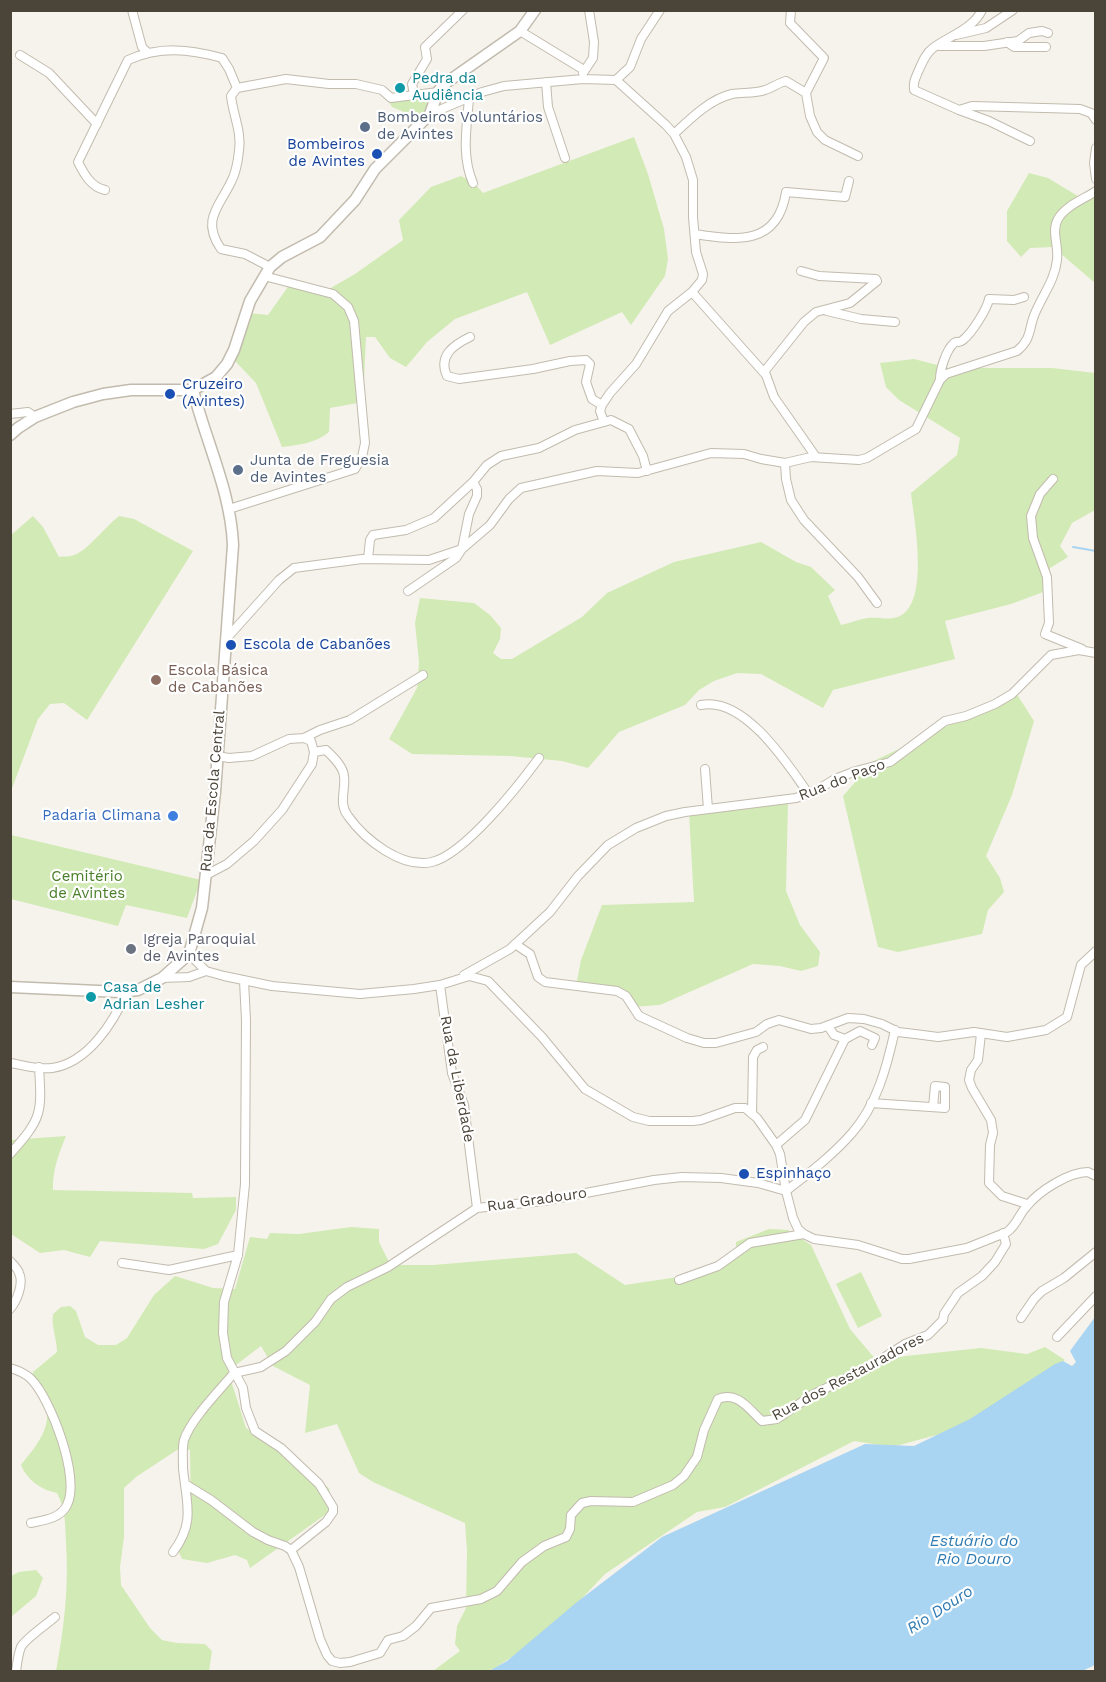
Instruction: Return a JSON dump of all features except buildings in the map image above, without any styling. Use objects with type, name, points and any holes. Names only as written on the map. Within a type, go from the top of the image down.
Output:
[{"type":"street","points":[[132,10],[142,47],[147,52]]},
{"type":"street","points":[[414,94],[412,84],[427,59],[425,47],[463,10]]},
{"type":"street","points":[[430,114],[438,92],[445,83],[520,31],[536,10]]},
{"type":"street","points":[[583,80],[584,70],[593,58],[594,42],[589,10]]},
{"type":"street","points":[[10,435],[35,417],[73,402],[131,390],[198,388],[216,377],[227,364],[234,350],[246,310],[267,272],[282,257],[320,237],[355,200],[375,169],[430,114],[504,86],[616,80],[630,67],[641,39],[660,10]]},
{"type":"street","points":[[791,10],[790,22],[824,58],[806,93],[810,116],[817,132],[825,140],[858,156]]},
{"type":"street","points":[[982,10],[980,16],[956,35],[936,46],[924,58],[913,83],[914,90],[989,121],[1030,141]]},
{"type":"street","points":[[956,35],[986,28],[1013,10]]},
{"type":"street","points":[[520,31],[584,70]]},
{"type":"street","points":[[936,46],[970,47],[1018,41],[1029,33],[1042,31],[1048,33]]},
{"type":"street","points":[[1007,42],[1014,47],[1046,47]]},
{"type":"street","points":[[105,190],[97,189],[78,162],[128,60],[147,52],[203,53],[222,58],[237,88]]},
{"type":"street","points":[[20,56],[49,73],[97,124]]},
{"type":"street","points":[[229,509],[355,469],[362,457],[365,443],[354,321],[348,307],[333,294],[267,272],[245,254],[220,249],[212,230],[213,213],[232,180],[239,150],[240,133],[232,112],[231,96],[237,88],[286,78],[329,84],[356,84],[382,90],[391,98],[438,92]]},
{"type":"street","points":[[604,422],[600,411],[610,393],[636,364],[668,311],[692,292],[703,274],[696,252],[691,168],[674,134],[616,80]]},
{"type":"street","points":[[674,134],[691,118],[731,94],[766,90],[777,83],[786,81],[806,93]]},
{"type":"street","points":[[546,82],[545,94],[548,107],[565,158]]},
{"type":"street","points":[[469,98],[466,169],[473,183]]},
{"type":"street","points":[[959,110],[972,106],[1080,109],[1090,113],[1095,120]]},
{"type":"street","points":[[1095,148],[1095,179]]},
{"type":"street","points":[[695,234],[713,237],[755,236],[776,222],[784,204],[786,192],[845,197],[849,181]]},
{"type":"street","points":[[408,591],[456,558],[462,549],[490,525],[508,499],[521,488],[597,471],[631,474],[711,453],[744,454],[785,463],[816,457],[859,460],[867,458],[916,429],[940,380],[946,374],[1017,351],[1022,347],[1029,337],[1034,313],[1054,275],[1058,250],[1055,230],[1057,220],[1064,211],[1095,191]]},
{"type":"street","points":[[764,372],[804,322],[821,310],[850,303],[877,281],[876,279],[819,276],[801,271]]},
{"type":"street","points":[[692,292],[764,372],[774,397],[816,457]]},
{"type":"street","points":[[940,380],[940,372],[950,349],[954,343],[963,340],[987,308],[990,299],[1014,300],[1024,297]]},
{"type":"street","points":[[821,310],[861,319],[896,322]]},
{"type":"street","points":[[470,337],[454,345],[444,358],[447,376],[459,379],[586,360],[590,364],[586,382],[592,399],[602,405]]},
{"type":"street","name":"Rua da Escola Central","points":[[189,954],[202,908],[215,792],[233,545],[229,509],[197,405],[198,388]]},
{"type":"street","points":[[10,414],[28,412],[35,417]]},
{"type":"street","points":[[368,559],[370,540],[373,536],[406,530],[434,519],[473,482],[487,465],[501,456],[539,448],[561,435],[611,420],[628,429],[643,456],[647,471]]},
{"type":"street","points":[[785,463],[791,500],[804,520],[858,577],[877,603]]},
{"type":"street","name":"Rua do Paço","points":[[1053,479],[1040,494],[1031,516],[1033,538],[1047,577],[1049,623],[1045,634],[1085,651]]},
{"type":"street","points":[[462,549],[466,523],[477,496],[477,489],[473,482]]},
{"type":"street","points":[[226,639],[279,580],[294,568],[368,559],[429,560],[462,549]]},
{"type":"street","name":"Rua do Paço","points":[[206,971],[272,986],[360,994],[390,993],[440,985],[462,977],[495,959],[515,944],[550,912],[578,876],[608,846],[636,828],[666,816],[796,798],[808,794],[856,771],[890,762],[945,721],[966,716],[995,704],[1012,694],[1041,663],[1052,655],[1064,651],[1095,653]]},
{"type":"street","points":[[217,756],[230,758],[252,756],[289,739],[304,738],[350,720],[423,675]]},
{"type":"street","points":[[701,705],[709,703],[722,705],[761,731],[788,763],[808,794]]},
{"type":"street","points":[[206,875],[227,864],[254,841],[282,810],[312,764],[314,752],[311,741],[304,738]]},
{"type":"street","points":[[314,752],[326,750],[339,763],[344,776],[342,795],[347,814],[371,840],[386,852],[416,863],[440,859],[468,840],[494,813],[539,758]]},
{"type":"street","points":[[705,769],[708,809]]},
{"type":"street","points":[[515,944],[530,954],[538,977],[545,982],[617,991],[626,996],[639,1016],[687,1038],[704,1043],[716,1043],[756,1032],[767,1024],[779,1020],[811,1029],[828,1026],[848,1018],[864,1019],[895,1030],[938,1037],[974,1032],[1007,1037],[1030,1034],[1046,1030],[1061,1022],[1070,1011],[1081,965],[1095,951]]},
{"type":"street","points":[[10,987],[138,990],[162,978],[189,954],[206,971],[189,977],[162,978]]},
{"type":"street","points":[[462,977],[469,976],[488,981],[542,1037],[585,1089],[633,1117],[649,1121],[693,1121],[735,1108],[744,1108],[752,1114],[776,1145],[780,1154],[793,1218],[798,1228],[814,1239],[858,1245],[902,1259],[967,1248],[1012,1228],[1028,1204],[1071,1174],[1088,1172],[1095,1176]]},
{"type":"street","points":[[185,1484],[211,1500],[253,1532],[291,1550],[326,1522],[333,1512],[333,1507],[319,1484],[281,1448],[255,1431],[246,1408],[243,1388],[227,1358],[223,1333],[224,1302],[238,1255],[245,1168],[244,981]]},
{"type":"street","name":"Rua da Liberdade","points":[[440,985],[452,1073],[464,1105],[477,1208]]},
{"type":"street","points":[[10,1063],[52,1068],[80,1059],[98,1039],[127,991]]},
{"type":"street","points":[[828,1026],[834,1035],[844,1040]]},
{"type":"street","points":[[786,1191],[854,1131],[871,1103],[890,1053],[895,1030]]},
{"type":"street","points":[[776,1145],[805,1120],[844,1040],[860,1031],[875,1038],[872,1045]]},
{"type":"street","points":[[981,1034],[978,1060],[971,1070],[969,1080],[991,1120],[993,1133],[990,1145],[989,1183],[1002,1196],[1028,1204]]},
{"type":"street","points":[[752,1114],[753,1057],[757,1050],[763,1047]]},
{"type":"street","points":[[10,1154],[32,1130],[39,1116],[41,1096],[39,1067]]},
{"type":"street","points":[[871,1103],[933,1107]]},
{"type":"street","name":"Rua Gradouro","points":[[234,1373],[261,1368],[286,1351],[315,1322],[331,1299],[347,1287],[388,1267],[477,1208],[544,1201],[654,1180],[682,1177],[721,1178],[758,1183],[786,1191]]},
{"type":"street","name":"Rua dos Restauradores","points":[[291,1550],[299,1567],[327,1655],[332,1662],[340,1663],[380,1653],[388,1640],[403,1636],[416,1626],[431,1608],[481,1599],[497,1592],[522,1562],[544,1546],[566,1537],[570,1529],[571,1515],[582,1503],[591,1501],[633,1502],[673,1485],[684,1476],[697,1457],[704,1430],[718,1399],[726,1395],[735,1397],[762,1421],[777,1419],[812,1395],[869,1367],[905,1344],[928,1335],[942,1320],[958,1293],[982,1276],[995,1262],[1006,1244],[1004,1233]]},
{"type":"street","points":[[679,1280],[718,1266],[750,1243],[804,1234]]},
{"type":"street","points":[[1021,1318],[1042,1291],[1064,1278],[1095,1252]]},
{"type":"street","points":[[122,1263],[169,1270],[238,1255]]},
{"type":"street","points":[[10,1261],[20,1274],[21,1282],[19,1295],[10,1309]]},
{"type":"street","points":[[1057,1337],[1095,1296]]},
{"type":"street","points":[[10,1368],[30,1378],[54,1416],[71,1482],[71,1494],[67,1507],[57,1517],[31,1523]]},
{"type":"street","points":[[173,1552],[183,1538],[188,1523],[183,1442],[190,1426],[234,1373]]},
{"type":"street","points":[[16,1671],[21,1647],[26,1640],[42,1630],[55,1617]]},
{"type":"green space","points":[[429,96],[431,101],[422,117],[419,118],[392,107],[386,97]]},
{"type":"green space","points":[[634,137],[648,174],[664,229],[668,259],[665,276],[631,325],[622,312],[550,345],[527,292],[455,319],[427,342],[406,367],[390,358],[375,337],[366,337],[363,402],[330,408],[329,432],[324,436],[313,441],[282,447],[256,383],[234,360],[249,313],[268,315],[290,284],[329,289],[355,274],[403,240],[399,220],[431,187],[461,176],[474,183],[483,193]]},
{"type":"green space","points":[[1029,173],[1048,178],[1086,201],[1095,194],[1095,283],[1053,247],[1030,248],[1021,257],[1007,241],[1007,211]]},
{"type":"green space","points":[[914,359],[949,368],[1052,368],[1095,373],[1095,510],[1072,523],[1060,546],[1068,557],[1050,568],[1046,591],[1011,604],[945,621],[955,659],[833,690],[823,708],[761,674],[737,673],[714,681],[699,690],[685,705],[619,732],[588,768],[562,761],[510,756],[412,754],[389,739],[417,688],[419,662],[415,623],[420,598],[474,603],[490,615],[501,628],[500,639],[493,653],[501,659],[512,659],[582,617],[607,593],[674,562],[761,542],[796,562],[811,567],[835,590],[828,596],[841,625],[865,619],[888,619],[900,616],[909,608],[915,594],[917,578],[917,540],[911,493],[957,455],[960,438],[899,400],[886,387],[880,363]]},
{"type":"green space","points":[[33,516],[43,527],[59,557],[79,553],[119,516],[134,519],[193,551],[87,720],[64,703],[50,704],[38,719],[11,791],[11,535]]},
{"type":"green space","points":[[1016,693],[1034,721],[1012,795],[986,856],[1000,878],[1004,892],[988,910],[982,934],[898,952],[878,947],[843,796],[857,780],[857,769]]},
{"type":"green space","points":[[788,800],[786,891],[800,925],[820,952],[818,966],[801,971],[780,966],[753,964],[660,1005],[631,1007],[624,991],[576,986],[581,960],[602,905],[694,902],[689,813]]},
{"type":"green space","name":"Cemitério de Avintes","points":[[11,835],[201,880],[187,918],[126,905],[118,926],[11,899]]},
{"type":"green space","points":[[66,1136],[55,1169],[53,1190],[192,1193],[193,1198],[236,1197],[236,1210],[218,1244],[204,1249],[100,1241],[90,1257],[64,1250],[40,1253],[11,1234],[10,1140]]},
{"type":"green space","points":[[351,1227],[379,1229],[379,1242],[389,1262],[402,1265],[433,1265],[576,1253],[625,1285],[678,1277],[736,1254],[736,1242],[769,1229],[788,1230],[811,1245],[850,1329],[877,1361],[981,1348],[1027,1354],[1045,1347],[1065,1360],[951,1434],[944,1433],[892,1447],[854,1441],[725,1507],[697,1512],[605,1574],[550,1632],[495,1668],[487,1671],[433,1671],[460,1651],[455,1644],[457,1626],[466,1608],[465,1523],[373,1482],[359,1473],[337,1424],[305,1433],[310,1385],[273,1366],[261,1346],[228,1371],[246,1428],[329,1488],[332,1510],[250,1568],[247,1560],[235,1555],[207,1563],[182,1559],[177,1548],[191,1510],[190,1450],[180,1448],[136,1477],[124,1488],[121,1585],[150,1628],[162,1640],[205,1644],[212,1651],[209,1671],[56,1671],[66,1591],[64,1511],[57,1493],[35,1484],[21,1465],[42,1436],[47,1419],[44,1401],[31,1381],[33,1372],[57,1352],[53,1314],[61,1307],[70,1306],[76,1311],[85,1337],[98,1345],[116,1345],[127,1338],[154,1295],[175,1276],[213,1288],[235,1289],[250,1237],[267,1239],[270,1233],[299,1234]]},
{"type":"green space","points":[[861,1272],[882,1316],[858,1328],[836,1284]]},
{"type":"green space","points":[[36,1570],[43,1578],[36,1596],[11,1617],[11,1576],[19,1572]]},
{"type":"water","name":"Estuário do Rio Douro","points":[[1095,1317],[1095,1665],[1080,1672],[489,1671],[507,1661],[577,1602],[662,1537],[865,1444],[914,1446],[970,1419],[1055,1364],[1063,1361],[1072,1366],[1076,1362],[1070,1351]]},
{"type":"waterway","points":[[1073,547],[1096,551]]},
{"type":"place","name":"Pedra da Audiência","points":[[400,88]]},
{"type":"place","name":"Bombeiros Voluntários de Avintes","points":[[365,127]]},
{"type":"place","name":"Bombeiros de Avintes","points":[[377,154]]},
{"type":"place","name":"Cruzeiro (Avintes)","points":[[170,394]]},
{"type":"place","name":"Junta de Freguesia de Avintes","points":[[238,470]]},
{"type":"place","name":"Escola de Cabanões","points":[[231,645]]},
{"type":"place","name":"Escola Básica de Cabanões","points":[[156,680]]},
{"type":"place","name":"Padaria Climana","points":[[173,816]]},
{"type":"place","name":"Igreja Paroquial de Avintes","points":[[131,949]]},
{"type":"place","name":"Casa de Adrian Lesher","points":[[91,997]]},
{"type":"place","name":"Espinhaço","points":[[744,1174]]},
{"type":"water label","name":"Rio Douro","points":[[940,1610]]}]
